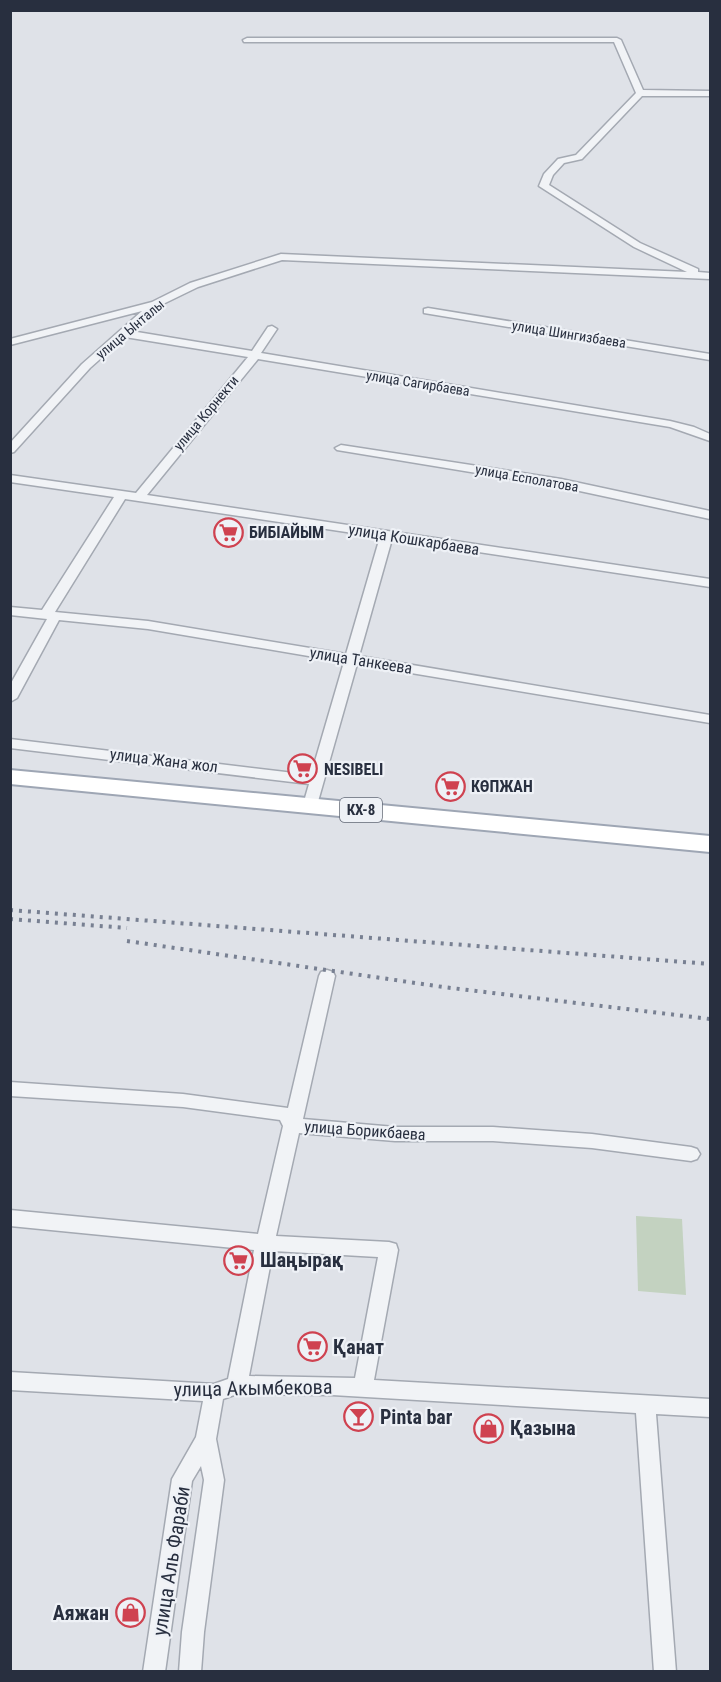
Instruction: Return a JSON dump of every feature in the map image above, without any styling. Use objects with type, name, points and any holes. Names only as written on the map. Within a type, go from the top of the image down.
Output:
[{"type":"main road","name":"КХ-8","points":[[10,777],[711,844]]},
{"type":"street","points":[[247,40],[617,40],[640,93]]},
{"type":"street","points":[[711,93],[640,93],[579,157],[561,161],[549,174],[544,186],[641,246],[680,267],[711,276]]},
{"type":"street","name":"улица Ынталы","points":[[10,450],[86,366],[158,303],[194,285],[281,257],[711,276]]},
{"type":"street","points":[[10,342],[158,303]]},
{"type":"street","name":"улица Шингизбаева","points":[[429,311],[711,357]]},
{"type":"street","name":"улица Корнекти","points":[[139,497],[254,356],[272,329]]},
{"type":"street","name":"улица Сагирбаева","points":[[123,333],[670,424],[711,438]]},
{"type":"street","name":"улица Есполатова","points":[[341,448],[561,483],[711,515]]},
{"type":"street","name":"улица Кошкарбаева","points":[[10,478],[711,584]]},
{"type":"street","points":[[10,698],[51,615],[121,495]]},
{"type":"street","points":[[310,805],[387,535]]},
{"type":"street","name":"улица Танкеева","points":[[10,610],[148,625],[711,719]]},
{"type":"street","name":"улица Жана жол","points":[[10,743],[317,780]]},
{"type":"street","points":[[237,1385],[265,1243],[327,976]]},
{"type":"street","name":"улица Борикбаева","points":[[10,1089],[256,1108],[286,1114],[292,1125],[395,1134],[504,1135],[592,1141],[691,1154]]},
{"type":"street","points":[[10,1218],[265,1243],[388,1250],[363,1388]]},
{"type":"street","name":"улица Акымбекова","points":[[10,1381],[214,1393],[237,1385],[363,1388],[711,1408]]},
{"type":"street","points":[[206,1439],[214,1393]]},
{"type":"street","points":[[645,1404],[665,1671]]},
{"type":"street","name":"улица Аль Фараби","points":[[154,1671],[182,1479],[206,1439]]},
{"type":"street","name":"улица Аль Фараби","points":[[190,1671],[193,1632],[214,1480],[206,1439]]},
{"type":"green space","points":[[636,1216],[682,1219],[686,1295],[638,1291]]},
{"type":"railway","points":[[10,910],[710,964]]},
{"type":"railway","points":[[10,919],[127,928]]},
{"type":"railway","points":[[127,941],[443,987],[710,1019]]},
{"type":"place","name":"БИБІАЙЫМ","points":[[228,532]]},
{"type":"place","name":"NESIBELI","points":[[303,769]]},
{"type":"place","name":"КӨПЖАН","points":[[450,786]]},
{"type":"place","name":"Шаңырақ","points":[[239,1260]]},
{"type":"place","name":"Қанат","points":[[312,1347]]},
{"type":"place","name":"Pinta bar","points":[[359,1417]]},
{"type":"place","name":"Қазына","points":[[489,1428]]},
{"type":"place","name":"Аяжан","points":[[130,1613]]}]
